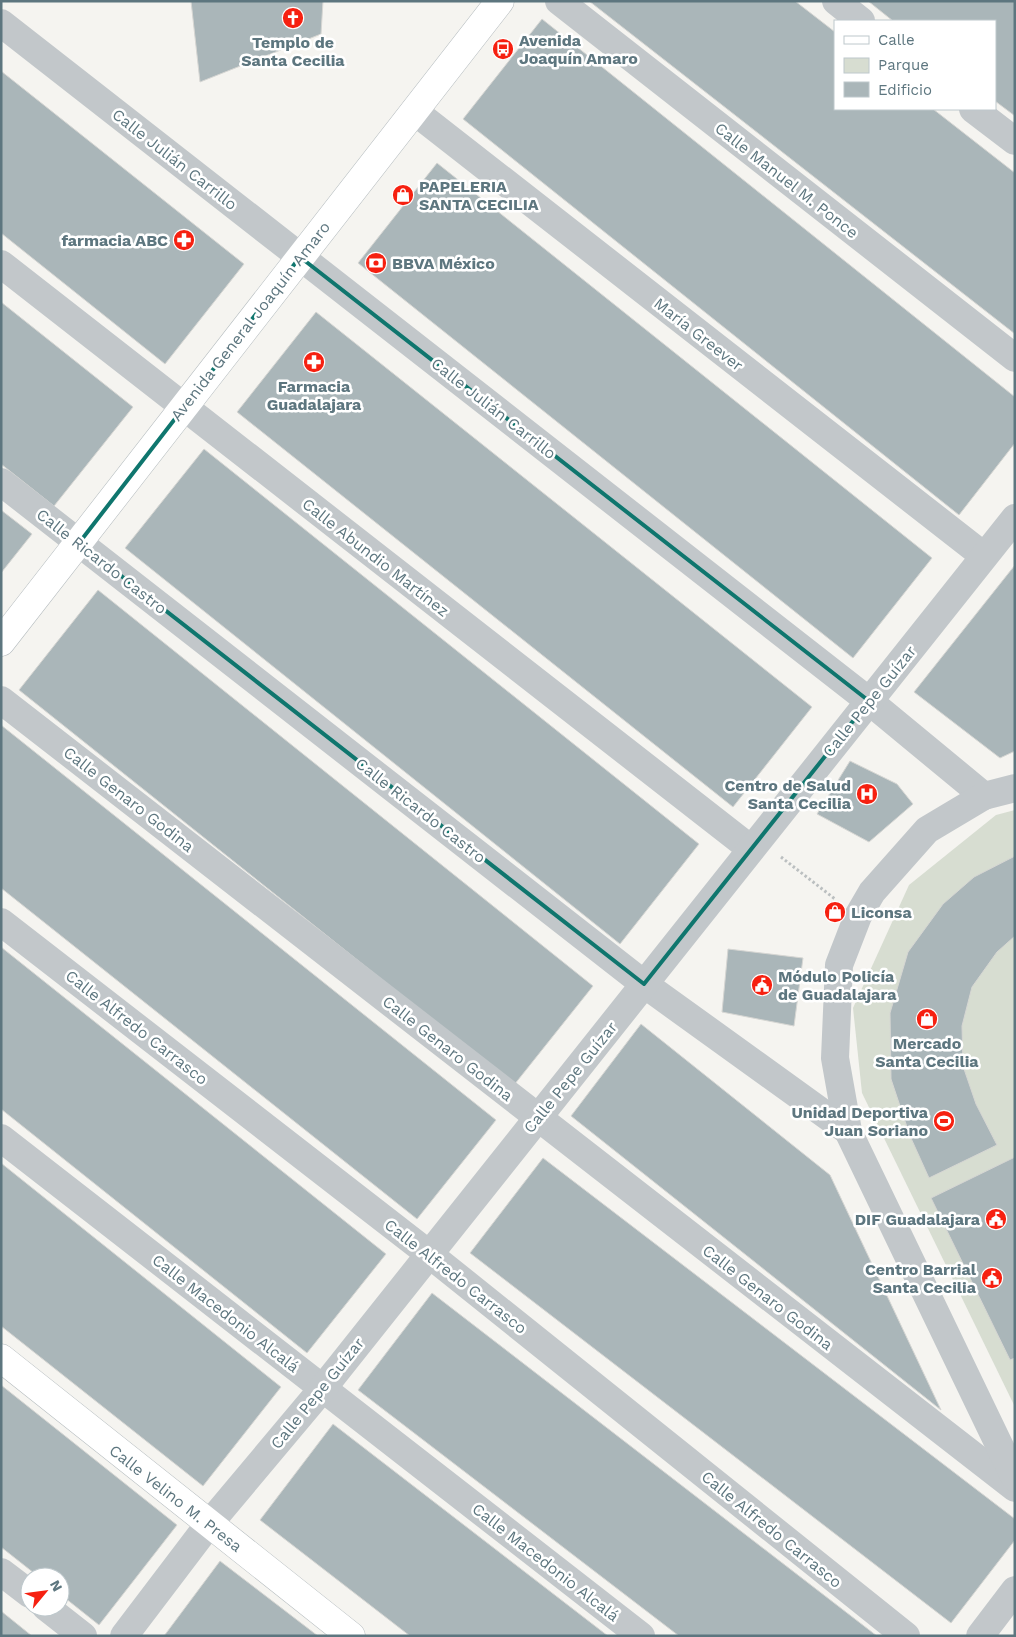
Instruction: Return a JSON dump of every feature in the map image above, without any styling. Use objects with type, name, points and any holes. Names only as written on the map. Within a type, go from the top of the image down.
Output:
[{"type":"street","name":"Avenida General Joaquín Amaro","points":[[1,642],[500,1]]},
{"type":"street","name":"Calle Manuel M. Ponce","points":[[559,1],[1015,358]]},
{"type":"street","points":[[836,1],[860,20]]},
{"type":"street","name":"Calle Julián Carrillo","points":[[1,23],[869,701],[984,796]]},
{"type":"street","points":[[974,110],[1015,141]]},
{"type":"street","name":"María Greever","points":[[414,111],[984,556]]},
{"type":"street","name":"Calle Abundio Martínez","points":[[1,264],[184,407],[755,844]]},
{"type":"street","name":"Calle Ricardo Castro","points":[[1,482],[644,984],[848,1130]]},
{"type":"street","name":"Calle Pepe Guízar","points":[[124,1636],[209,1524],[323,1388],[1015,518]]},
{"type":"street","name":"Calle Genaro Godina","points":[[1,700],[1015,1488]]},
{"type":"street","points":[[1015,788],[984,796],[927,830],[872,892],[858,916],[839,965],[835,1058],[848,1130],[1015,1478]]},
{"type":"street","name":"Calle Alfredo Carrasco","points":[[1,922],[429,1254],[906,1636]]},
{"type":"street","name":"Calle Macedonio Alcalá","points":[[1,1138],[641,1636]]},
{"type":"street","name":"Calle Velino M. Presa","points":[[1,1358],[351,1636]]},
{"type":"street","points":[[1,1572],[20,1586]]},
{"type":"street","points":[[980,1636],[1015,1590]]},
{"type":"street","points":[[59,1617],[83,1636]]},
{"type":"path","points":[[755,844],[858,916]]},
{"type":"highlighted area","points":[[300,257],[869,701],[644,984],[79,543]]},
{"type":"green space","name":"Unidad Deportiva Juan Soriano","points":[[1015,810],[1015,1407],[862,1093],[853,1008],[909,885],[996,815]]},
{"type":"building","points":[[191,1],[323,1],[321,34],[200,82]]},
{"type":"building","points":[[589,1],[795,1],[834,31],[834,110],[934,110],[1015,173],[1015,334]]},
{"type":"building","points":[[868,1],[1015,1],[1015,116],[996,102],[996,20],[892,20]]},
{"type":"building","points":[[542,19],[1015,397],[1015,443],[959,515],[463,119]]},
{"type":"building","points":[[1,71],[244,264],[165,364],[1,233]]},
{"type":"building","points":[[437,163],[932,558],[853,658],[358,263]]},
{"type":"building","points":[[1,302],[133,407],[54,506],[1,464]]},
{"type":"building","points":[[316,312],[812,707],[733,807],[237,412]]},
{"type":"building","points":[[204,449],[699,844],[620,944],[125,548]]},
{"type":"building","points":[[1,510],[32,534],[1,573]]},
{"type":"building","points":[[1015,565],[1015,751],[1000,758],[914,692]]},
{"type":"building","points":[[98,590],[593,986],[514,1085],[19,690]]},
{"type":"building","points":[[1,725],[496,1120],[417,1219],[1,888]]},
{"type":"building","name":"Centro de Salud Santa Cecilia","points":[[850,761],[897,784],[913,804],[869,842],[817,814]]},
{"type":"building","name":"Mercado Santa Cecilia","points":[[1015,856],[1015,936],[997,952],[972,987],[962,1026],[963,1066],[976,1104],[997,1145],[929,1178],[910,1136],[891,1079],[890,1013],[908,952],[943,904],[974,877]]},
{"type":"building","points":[[1,947],[386,1254],[307,1353],[1,1109]]},
{"type":"building","name":"Módulo Policía de Guadalajara","points":[[728,949],[803,958],[794,1026],[722,1012]]},
{"type":"building","points":[[641,1024],[830,1175],[941,1410],[571,1116]]},
{"type":"building","name":"Centro Barrial Santa Cecilia","points":[[1015,1157],[1015,1358],[1010,1360],[931,1198]]},
{"type":"building","points":[[543,1158],[1015,1519],[1015,1540],[951,1623],[470,1253]]},
{"type":"building","points":[[1,1163],[281,1387],[203,1486],[1,1326]]},
{"type":"building","points":[[432,1293],[877,1636],[679,1636],[358,1390]]},
{"type":"building","points":[[1,1385],[177,1525],[99,1625],[70,1602],[70,1567],[26,1567],[1,1547]]},
{"type":"building","points":[[333,1424],[608,1636],[410,1636],[260,1520]]},
{"type":"building","points":[[220,1561],[318,1636],[164,1636]]},
{"type":"building","points":[[1,1611],[32,1636],[1,1636]]},
{"type":"place","name":"Templo de Santa Cecilia","points":[[293,18]]},
{"type":"place","name":"Avenida Joaquín Amaro","points":[[503,49]]},
{"type":"place","name":"PAPELERIA SANTA CECILIA","points":[[403,195]]},
{"type":"place","name":"farmacia ABC","points":[[184,240]]},
{"type":"place","name":"BBVA México","points":[[376,263]]},
{"type":"place","name":"Farmacia Guadalajara","points":[[314,362]]},
{"type":"place","name":"Centro de Salud Santa Cecilia","points":[[867,794]]},
{"type":"place","name":"Liconsa","points":[[835,912]]},
{"type":"place","name":"Módulo Policía de Guadalajara","points":[[762,985]]},
{"type":"place","name":"Mercado Santa Cecilia","points":[[927,1019]]},
{"type":"place","name":"Unidad Deportiva Juan Soriano","points":[[944,1121]]},
{"type":"place","name":"DIF Guadalajara","points":[[996,1219]]},
{"type":"place","name":"Centro Barrial Santa Cecilia","points":[[992,1278]]}]
